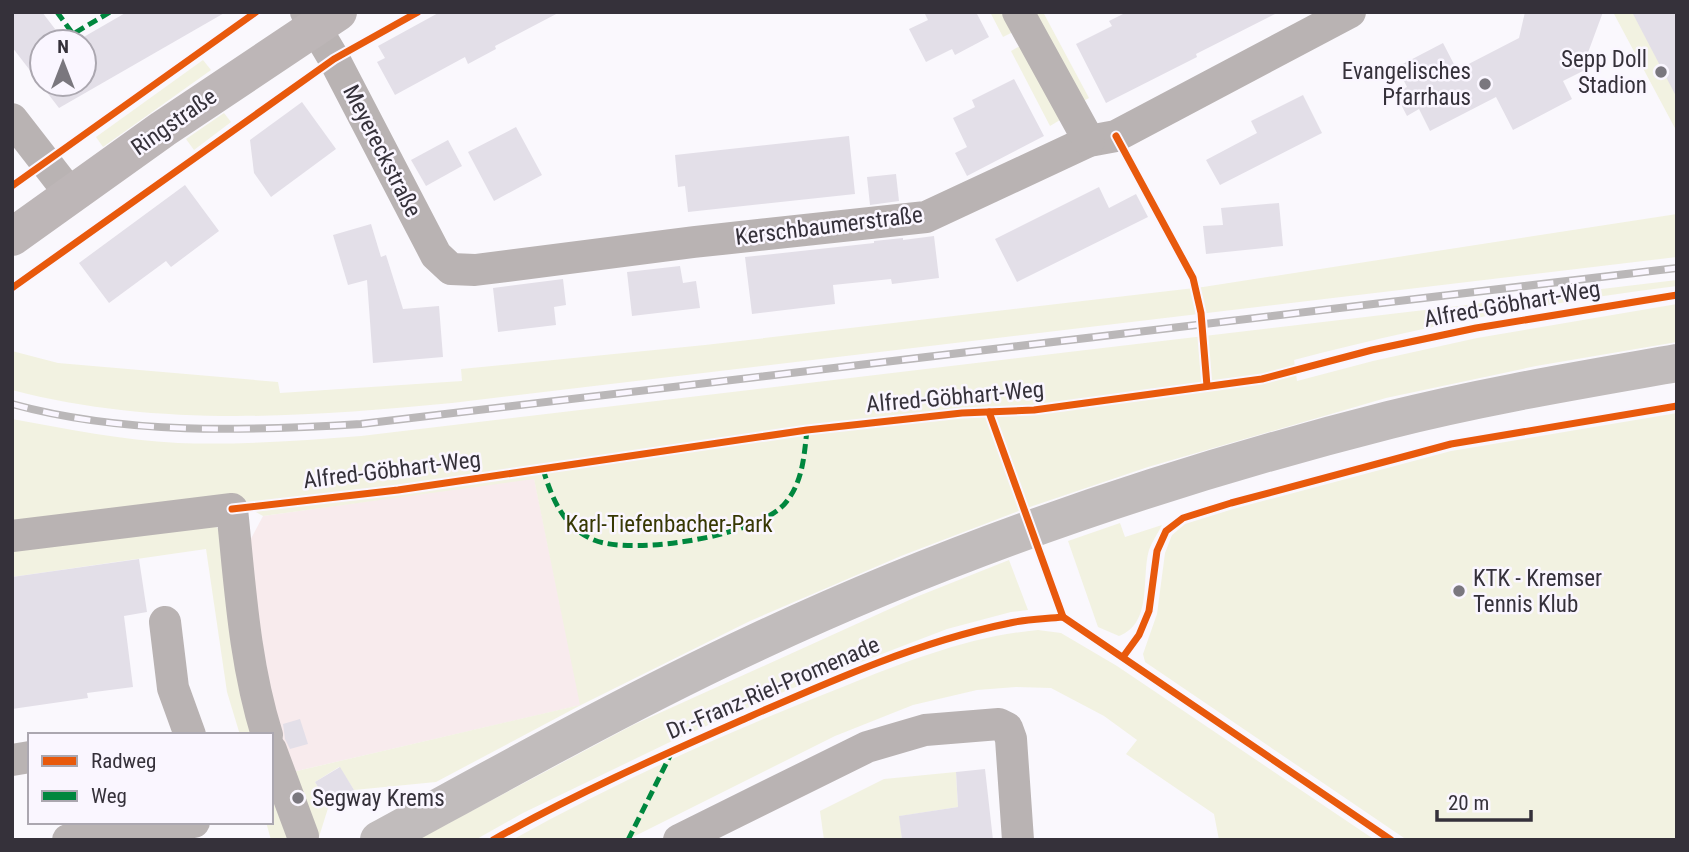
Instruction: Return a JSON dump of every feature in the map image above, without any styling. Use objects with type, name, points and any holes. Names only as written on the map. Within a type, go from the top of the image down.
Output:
[{"type":"highway","points":[[379,840],[625,705],[759,641],[909,576],[1025,531],[1153,487],[1390,420],[1540,387],[1677,363]]},
{"type":"main road","name":"Ringstraße","points":[[12,237],[320,17]]},
{"type":"street","points":[[1018,12],[1089,141]]},
{"type":"street","name":"Kerschbaumerstraße","points":[[436,255],[451,269],[475,270],[694,242],[926,217],[1089,141],[1116,136],[1350,12]]},
{"type":"street","name":"Meyereckstraße","points":[[320,17],[334,59],[436,255]]},
{"type":"street","points":[[12,119],[71,195]]},
{"type":"street","points":[[12,536],[232,509],[246,645],[256,699],[266,733]]},
{"type":"street","points":[[165,622],[173,688],[189,733]]},
{"type":"street","points":[[679,840],[867,747],[925,730],[999,724],[1007,729],[1011,739],[1018,840]]},
{"type":"street","points":[[273,755],[303,836]]},
{"type":"street","points":[[68,840],[180,824]]},
{"type":"street","points":[[167,840],[191,824]]},
{"type":"shaded area","points":[[534,478],[581,705],[273,777],[273,733],[266,733],[247,546],[263,516]]},
{"type":"green space","points":[[990,12],[1003,12],[1013,32],[1003,37]]},
{"type":"green space","points":[[1032,12],[1043,12],[1089,98],[1080,103]]},
{"type":"green space","name":"Sepp Doll Stadion","points":[[1613,12],[1677,12],[1677,132]]},
{"type":"green space","points":[[1020,46],[1060,120],[1050,126],[1011,51]]},
{"type":"green space","points":[[203,60],[211,70],[103,147],[96,137]]},
{"type":"green space","points":[[224,113],[231,122],[194,150],[186,139]]},
{"type":"green space","points":[[1677,214],[1677,257],[452,403],[287,415],[176,415],[66,402],[12,390],[12,351],[58,363],[278,382],[280,393],[462,381],[461,369],[705,345],[1203,287]]},
{"type":"green space","name":"Karl-Tiefenbacher-Park","points":[[1677,280],[1677,286],[1484,317],[1294,360],[1297,381],[1477,338],[1677,304],[1677,342],[1536,366],[1386,398],[1148,467],[1021,510],[901,556],[750,621],[581,705],[436,782],[354,790],[339,767],[315,782],[329,805],[318,840],[271,840],[267,824],[273,824],[273,777],[580,705],[534,479],[263,516],[230,498],[12,526],[12,419],[157,442],[269,442],[361,436]]},
{"type":"green space","name":"KTK - Kremser Tennis Klub","points":[[1677,413],[1677,840],[1407,840],[1145,662],[1143,654],[1157,614],[1165,553],[1172,535],[1185,524],[1451,451]]},
{"type":"green space","points":[[213,523],[222,533],[258,733],[239,733],[227,692],[206,549],[12,577],[12,545]]},
{"type":"green space","points":[[1120,523],[1125,537],[1162,525],[1149,550],[1144,599],[1137,621],[1130,630],[1119,636],[1098,627],[1068,541]]},
{"type":"green space","points":[[1009,560],[1028,610],[947,629],[788,690],[670,742],[523,813],[475,840],[417,840],[633,725],[916,597]]},
{"type":"green space","points":[[1038,630],[1061,633],[1117,666],[1375,840],[1219,840],[1214,814],[1126,754],[1137,740],[1104,716],[1051,688],[1016,687],[977,690],[913,705],[835,736],[627,840],[512,840],[634,777],[803,703],[940,651],[988,638]]},
{"type":"green space","points":[[956,772],[958,807],[900,816],[902,840],[824,840],[820,811],[884,779]]},
{"type":"building","points":[[12,12],[42,12],[54,28],[28,28],[28,68],[12,47]]},
{"type":"building","points":[[127,12],[226,12],[98,86],[98,29]]},
{"type":"building","points":[[440,12],[560,12],[495,46],[496,49],[468,64],[465,57],[395,95],[377,62],[385,58],[378,46]]},
{"type":"building","points":[[924,12],[976,12],[989,37],[955,55],[952,49],[926,62],[909,29],[928,20]]},
{"type":"building","points":[[1127,12],[1279,12],[1106,103],[1076,44],[1112,26],[1109,21]]},
{"type":"building","name":"Evangelisches Pfarrhaus","points":[[1525,12],[1603,12],[1586,58],[1591,67],[1563,81],[1572,99],[1513,130],[1496,97],[1430,131],[1419,109],[1407,116],[1395,93],[1407,87],[1397,67],[1443,43],[1457,70],[1519,38]]},
{"type":"building","points":[[1632,12],[1677,12],[1677,98]]},
{"type":"building","points":[[1014,79],[1044,136],[967,176],[955,153],[967,147],[953,118],[975,107],[972,100]]},
{"type":"building","points":[[1303,95],[1322,133],[1220,185],[1206,160],[1257,133],[1251,121]]},
{"type":"building","points":[[51,98],[76,98],[59,108]]},
{"type":"building","points":[[302,102],[336,149],[271,197],[254,173],[250,140]]},
{"type":"building","points":[[516,127],[542,175],[494,201],[468,152]]},
{"type":"building","points":[[849,136],[855,194],[688,212],[685,186],[678,187],[675,155]]},
{"type":"building","points":[[448,140],[462,166],[426,186],[411,160]]},
{"type":"building","points":[[896,174],[899,201],[870,205],[867,177]]},
{"type":"building","points":[[185,185],[219,231],[171,267],[166,261],[109,303],[79,263]]},
{"type":"building","points":[[1099,187],[1109,208],[1136,194],[1148,217],[1017,282],[995,239]]},
{"type":"building","points":[[1279,203],[1283,246],[1206,254],[1203,226],[1223,225],[1221,208]]},
{"type":"building","points":[[371,224],[381,257],[386,255],[403,309],[439,306],[443,357],[373,363],[367,280],[348,285],[333,235]]},
{"type":"building","points":[[934,236],[939,278],[892,284],[891,279],[833,285],[835,304],[752,314],[745,257]]},
{"type":"building","points":[[680,266],[683,283],[696,281],[700,308],[632,316],[627,272]]},
{"type":"building","points":[[563,279],[566,305],[554,307],[556,325],[498,332],[493,288]]},
{"type":"building","points":[[139,559],[147,612],[124,616],[133,687],[87,693],[88,698],[12,709],[12,577]]},
{"type":"building","points":[[300,719],[308,744],[290,749],[285,739],[283,724]]},
{"type":"building","points":[[340,767],[354,790],[329,805],[315,782]]},
{"type":"building","points":[[985,769],[993,840],[902,840],[899,816],[958,807],[956,772]]},
{"type":"railway","points":[[12,404],[55,414],[141,426],[229,429],[361,424],[1677,268]]},
{"type":"marked path","points":[[57,12],[73,34],[110,12]]},
{"type":"marked path","points":[[543,469],[551,491],[567,520],[594,540],[637,546],[696,540],[752,524],[773,513],[787,501],[800,476],[807,430]]},
{"type":"marked path","points":[[628,840],[672,752]]},
{"type":"cycle path","points":[[12,186],[256,12]]},
{"type":"cycle path","points":[[12,288],[334,59],[418,12]]},
{"type":"cycle path","points":[[1116,136],[1193,278],[1201,313],[1207,386]]},
{"type":"cycle path","name":"Alfred-Göbhart-Weg","points":[[232,509],[398,490],[807,430],[962,413],[1034,410],[1262,379],[1372,350],[1476,328],[1677,295]]},
{"type":"cycle path","points":[[1123,657],[1139,635],[1149,611],[1157,551],[1166,531],[1183,518],[1451,444],[1677,406]]},
{"type":"cycle path","name":"Alfred-Göbhart-Weg","points":[[989,412],[1063,617]]},
{"type":"cycle path","name":"Dr.-Franz-Riel-Promenade","points":[[493,840],[647,762],[873,664],[975,631],[1016,622],[1063,617],[1391,840]]},
{"type":"place","name":"Sepp Doll Stadion","points":[[1661,72]]},
{"type":"place","name":"Evangelisches Pfarrhaus","points":[[1485,84]]},
{"type":"place","name":"KTK - Kremser Tennis Klub","points":[[1459,591]]},
{"type":"place","name":"Segway Krems","points":[[298,798]]}]
